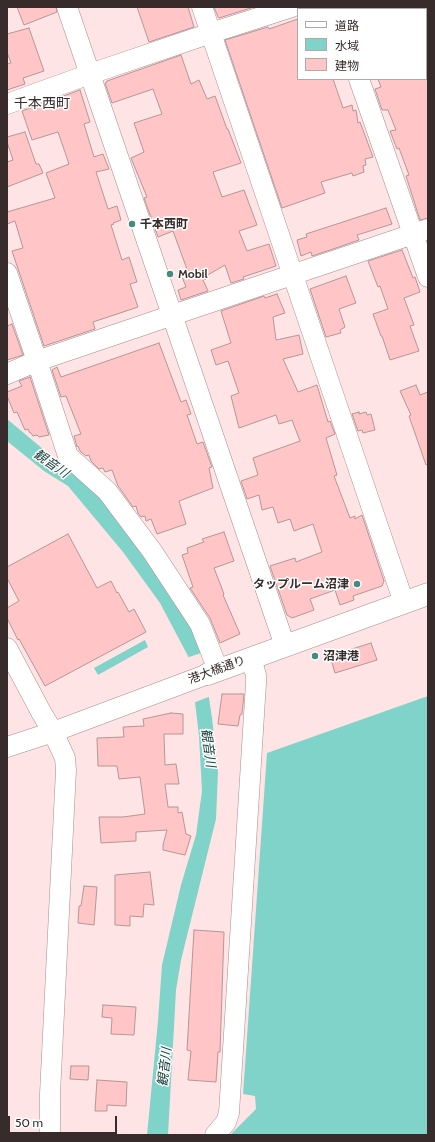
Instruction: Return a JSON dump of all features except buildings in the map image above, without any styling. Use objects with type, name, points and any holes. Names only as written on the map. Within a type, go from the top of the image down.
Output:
[{"type":"main road","name":"港大橋通り","points":[[205,675],[428,594]]},
{"type":"street","points":[[67,7],[285,646]]},
{"type":"street","points":[[202,7],[404,603]]},
{"type":"street","points":[[7,104],[90,74],[292,7]]},
{"type":"street","points":[[359,80],[421,231],[428,277]]},
{"type":"street","points":[[7,374],[37,362],[173,315],[421,231]]},
{"type":"street","points":[[7,273],[68,456],[107,491],[152,551],[200,624],[205,675]]},
{"type":"street","points":[[7,648],[53,732],[65,758],[66,770],[50,1094],[50,1135]]},
{"type":"street","points":[[215,1135],[226,1122],[229,1113],[256,683],[256,675],[251,658]]},
{"type":"street","name":"港大橋通り","points":[[7,747],[53,732],[205,675]]},
{"type":"water","name":"観音川","points":[[7,419],[98,495],[168,589],[193,631],[202,651],[218,772],[216,819],[181,960],[176,990],[168,1135],[147,1135],[162,965],[181,885],[196,835],[202,791],[199,736],[188,656],[160,603],[123,552],[68,486],[44,471],[7,441]]},
{"type":"water","points":[[145,640],[148,647],[98,675],[94,668]]},
{"type":"water","points":[[428,696],[428,1135],[230,1135],[256,1109],[255,1096],[243,1094],[267,753]]},
{"type":"pier","points":[[204,652],[211,696],[193,703],[186,658]]},
{"type":"place","name":"千本西町","points":[[132,224]]},
{"type":"place","name":"Mobil","points":[[170,274]]},
{"type":"place","name":"タップルーム沼津","points":[[357,584]]},
{"type":"place","name":"沼津港","points":[[315,656]]},
{"type":"district","name":"千本西町","points":[[42,104]]}]
